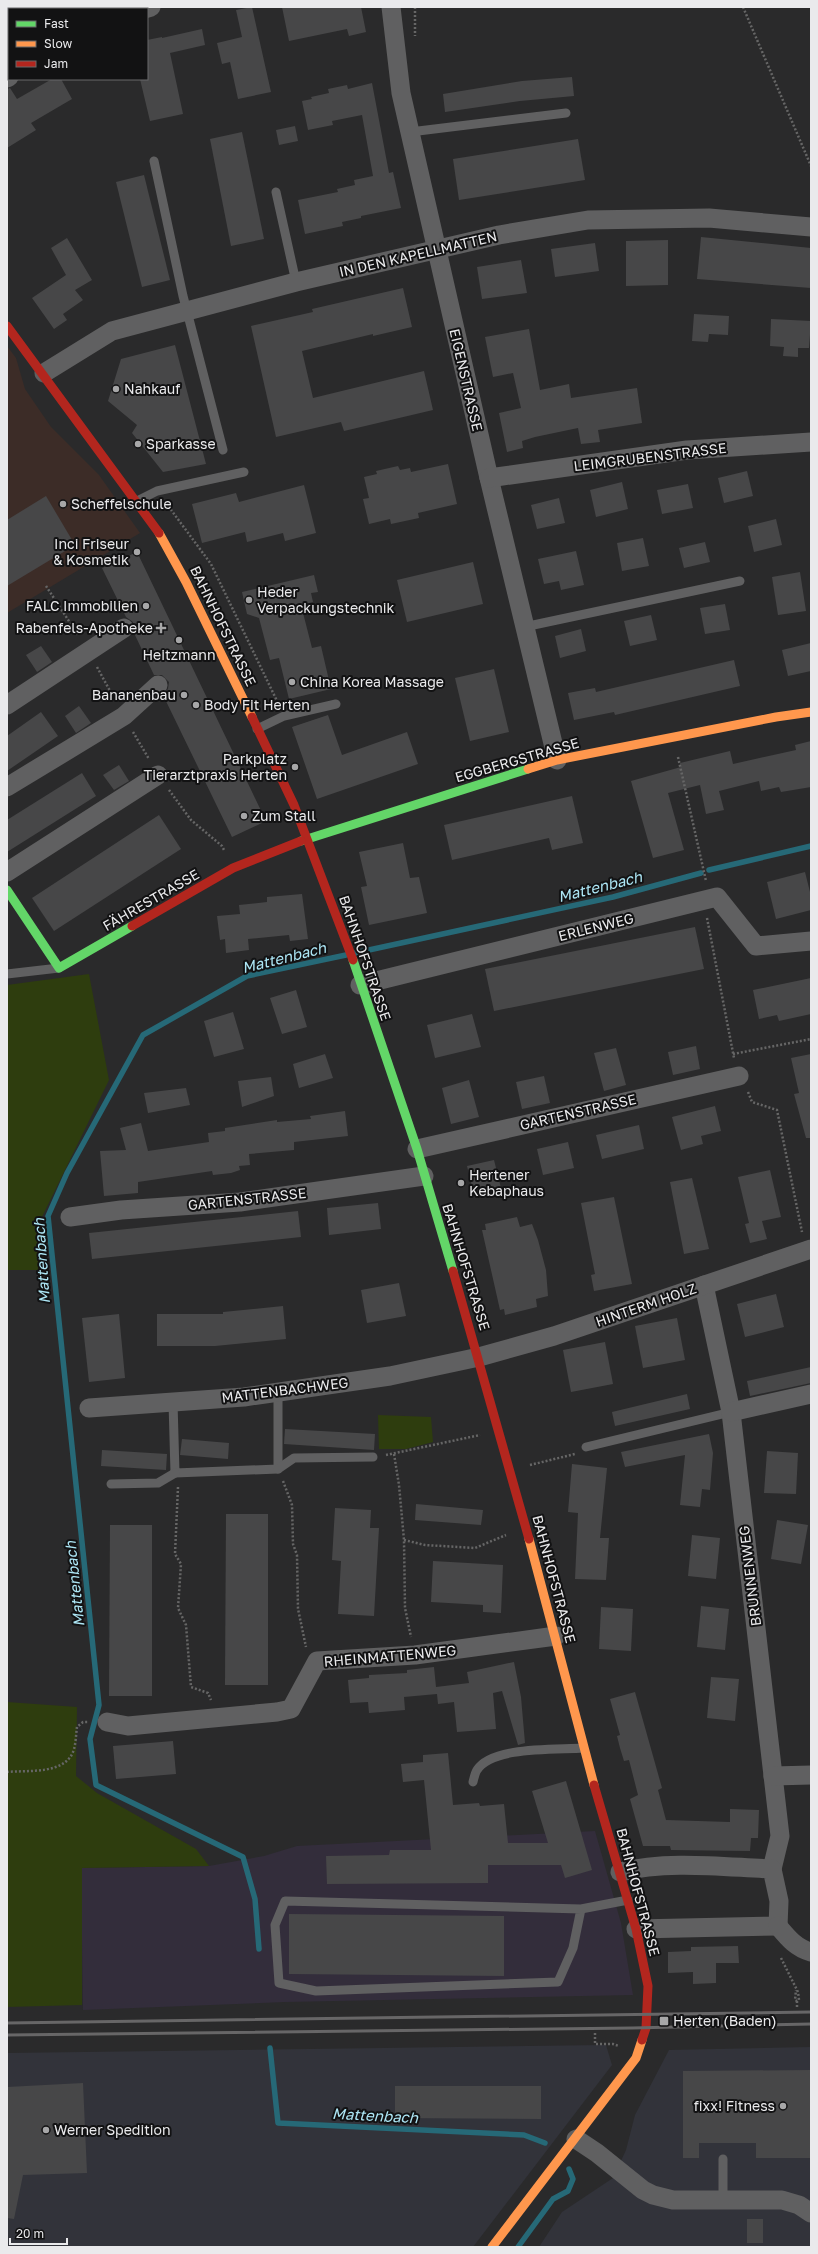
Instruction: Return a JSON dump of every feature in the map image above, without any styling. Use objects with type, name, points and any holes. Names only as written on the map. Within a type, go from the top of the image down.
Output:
[{"type":"street","name":"EIGENSTRASSE","points":[[391,7],[401,93],[489,478],[556,760]]},
{"type":"street","name":"IN DEN KAPELLMATTEN","points":[[44,373],[112,331],[296,282],[499,235],[588,220],[709,218],[811,227]]},
{"type":"street","name":"BAHNHOFSTRASSE","points":[[7,326],[44,373],[163,538],[186,582],[294,805],[307,838],[348,948],[416,1149],[479,1357],[498,1431],[556,1636],[583,1748],[636,1930],[648,1986],[646,2028],[636,2058],[576,2140],[492,2247]]},
{"type":"street","name":"LEIMGRUBENSTRASSE","points":[[489,478],[687,450],[811,442]]},
{"type":"street","points":[[7,705],[124,628]]},
{"type":"street","points":[[7,787],[124,716],[158,685]]},
{"type":"street","name":"EGGBERGSTRASSE","points":[[307,838],[556,760],[776,716],[811,712]]},
{"type":"street","points":[[7,872],[158,775]]},
{"type":"street","name":"FÄHRESTRASSE","points":[[59,968],[233,868],[307,838]]},
{"type":"street","points":[[7,890],[59,968]]},
{"type":"street","points":[[710,899],[717,897],[756,946],[811,941]]},
{"type":"street","name":"ERLENWEG","points":[[357,978],[710,899]]},
{"type":"street","name":"GARTENSTRASSE","points":[[416,1149],[739,1076]]},
{"type":"street","name":"GARTENSTRASSE","points":[[70,1217],[121,1210],[240,1202],[424,1176]]},
{"type":"street","name":"HINTERM HOLZ","points":[[479,1357],[554,1336],[811,1249]]},
{"type":"street","name":"BRUNNENWEG","points":[[704,1285],[731,1412],[780,1836],[772,1869]]},
{"type":"street","name":"MATTENBACHWEG","points":[[88,1408],[244,1397],[390,1376],[479,1357]]},
{"type":"street","points":[[731,1412],[811,1394]]},
{"type":"street","name":"RHEINMATTENWEG","points":[[108,1722],[128,1726],[277,1712],[291,1709],[318,1661],[415,1655],[556,1636]]},
{"type":"street","points":[[773,1776],[811,1775]]},
{"type":"street","points":[[620,1872],[640,1867],[668,1866],[772,1869],[779,1902],[778,1926],[791,1941],[802,1949],[811,1952]]},
{"type":"street","points":[[636,1930],[778,1926]]},
{"type":"street","points":[[576,2140],[597,2153],[643,2190],[653,2195],[673,2200],[782,2200],[799,2205],[811,2213]]},
{"type":"lane","points":[[410,132],[566,113]]},
{"type":"lane","points":[[154,161],[187,310],[223,450]]},
{"type":"lane","points":[[276,192],[296,282]]},
{"type":"lane","points":[[137,501],[157,491],[244,472]]},
{"type":"lane","points":[[524,627],[740,581]]},
{"type":"lane","points":[[257,729],[284,716],[336,704]]},
{"type":"lane","name":"FÄHRESTRASSE","points":[[7,974],[59,968]]},
{"type":"lane","points":[[278,1392],[278,1469]]},
{"type":"lane","points":[[173,1402],[177,1473]]},
{"type":"lane","points":[[586,1446],[731,1412]]},
{"type":"lane","points":[[111,1484],[158,1483],[177,1473],[278,1469],[294,1458],[373,1457]]},
{"type":"lane","points":[[473,1782],[477,1770],[493,1757],[508,1753],[583,1748]]},
{"type":"lane","points":[[581,1909],[573,1948],[558,1982],[316,1991],[279,1983],[275,1925],[285,1901],[581,1909],[628,1900]]},
{"type":"lane","points":[[723,2159],[723,2199]]},
{"type":"path","points":[[742,7],[811,166]]},
{"type":"path","points":[[157,491],[211,564],[284,716]]},
{"type":"path","points":[[674,737],[710,899]]},
{"type":"path","points":[[733,1054],[811,1039]]},
{"type":"path","points":[[373,1457],[394,1454],[498,1431]]},
{"type":"path","points":[[509,1468],[586,1452],[586,1446]]},
{"type":"path","points":[[394,1454],[399,1485],[404,1540],[405,1608],[415,1655]]},
{"type":"path","points":[[278,1469],[292,1505],[293,1544],[297,1555],[298,1609],[306,1646],[318,1661]]},
{"type":"path","points":[[177,1473],[176,1554],[181,1564],[178,1608],[186,1625],[191,1687],[208,1692],[216,1717]]},
{"type":"path","points":[[404,1540],[425,1545],[475,1548],[525,1526]]},
{"type":"path","points":[[7,1772],[54,1768],[68,1760],[74,1750],[77,1727],[83,1722]]},
{"type":"path","points":[[797,2001],[797,2009]]},
{"type":"path","points":[[595,2033],[595,2044],[613,2044],[625,2048]]},
{"type":"shaded area","name":"Scheffelschule","points":[[7,346],[16,358],[25,389],[51,427],[99,475],[140,533],[7,613]]},
{"type":"shaded area","points":[[595,1831],[621,1923],[633,1995],[285,2002],[83,2010],[81,1868],[209,1866],[264,1856],[297,1846]]},
{"type":"shaded area","points":[[606,2045],[612,2065],[473,2247],[7,2247],[7,2053]]},
{"type":"shaded area","points":[[811,2047],[811,2247],[539,2247],[562,2212],[613,2178],[626,2150],[635,2115],[669,2050]]},
{"type":"green space","points":[[89,974],[109,1080],[41,1219],[44,1270],[7,1270],[7,985]]},
{"type":"green space","points":[[378,1415],[431,1417],[433,1442],[406,1449],[379,1449]]},
{"type":"green space","points":[[7,1702],[77,1707],[76,1776],[97,1793],[196,1849],[209,1866],[82,1868],[82,2005],[7,2007]]},
{"type":"building","points":[[252,7],[271,92],[238,99],[230,62],[222,64],[217,43],[242,37],[236,10]]},
{"type":"building","points":[[282,7],[361,7],[366,32],[349,36],[347,29],[289,41]]},
{"type":"building","points":[[202,29],[205,45],[170,53],[183,114],[150,121],[140,80],[148,80],[148,40]]},
{"type":"building","points":[[572,77],[574,96],[520,101],[445,112],[443,94],[522,81]]},
{"type":"building","points":[[50,80],[62,80],[72,99],[31,123],[36,130],[7,148],[7,89],[10,88],[17,99]]},
{"type":"building","points":[[372,83],[389,173],[393,172],[401,208],[361,216],[361,218],[342,222],[343,226],[305,234],[298,200],[338,192],[337,189],[355,185],[354,180],[373,176],[362,115],[332,121],[333,125],[308,130],[302,101],[312,99],[311,97],[329,93],[328,89],[347,85],[348,89]]},
{"type":"building","points":[[295,126],[298,141],[279,145],[276,130]]},
{"type":"building","points":[[242,132],[264,239],[231,246],[210,139]]},
{"type":"building","points":[[578,139],[585,180],[459,200],[453,159]]},
{"type":"building","points":[[144,175],[170,280],[142,287],[116,182]]},
{"type":"building","points":[[701,237],[811,248],[811,288],[697,279]]},
{"type":"building","points":[[67,238],[92,280],[75,290],[83,300],[63,314],[67,320],[54,329],[32,298],[66,275],[51,248]]},
{"type":"building","points":[[668,240],[668,285],[626,286],[626,241]]},
{"type":"building","points":[[595,243],[599,271],[555,277],[551,249]]},
{"type":"building","points":[[521,260],[527,293],[482,299],[477,267]]},
{"type":"building","points":[[403,288],[412,327],[373,336],[373,334],[302,351],[313,398],[424,371],[433,410],[344,431],[341,422],[276,437],[251,326],[313,312],[312,309]]},
{"type":"building","points":[[694,314],[729,316],[728,335],[709,334],[708,342],[692,341]]},
{"type":"building","points":[[771,319],[811,321],[809,348],[798,348],[798,357],[783,356],[784,347],[770,346]]},
{"type":"building","points":[[529,329],[540,390],[569,384],[571,398],[637,388],[642,423],[598,430],[600,442],[581,444],[578,428],[522,441],[523,448],[507,452],[499,413],[521,408],[513,373],[493,377],[485,337]]},
{"type":"building","points":[[175,345],[206,464],[163,472],[132,433],[137,425],[108,401],[121,359]]},
{"type":"building","points":[[448,464],[457,504],[418,513],[419,518],[391,524],[390,519],[369,524],[363,499],[369,498],[364,477],[377,474],[376,471],[398,466],[400,470],[410,468],[411,472]]},
{"type":"building","points":[[747,471],[753,496],[724,503],[718,478]]},
{"type":"building","points":[[622,482],[628,509],[596,517],[590,490]]},
{"type":"building","points":[[688,484],[693,508],[662,514],[657,490]]},
{"type":"building","points":[[304,485],[316,533],[285,541],[283,533],[247,542],[245,532],[202,543],[192,504],[236,493],[239,502]]},
{"type":"building","name":"Scheffelschule","points":[[46,496],[75,545],[7,586],[7,520]]},
{"type":"building","points":[[559,498],[565,523],[537,529],[531,505]]},
{"type":"building","points":[[776,519],[782,545],[754,552],[748,526]]},
{"type":"building","points":[[643,538],[649,566],[622,571],[617,543]]},
{"type":"building","points":[[705,542],[710,562],[684,568],[679,548]]},
{"type":"building","points":[[576,551],[584,585],[561,590],[559,581],[544,584],[538,559]]},
{"type":"building","name":"Bananenbau","points":[[137,552],[266,821],[232,837],[163,695],[168,689],[169,682],[162,675],[154,675],[134,633],[133,622],[126,617],[102,568]]},
{"type":"building","points":[[473,562],[483,604],[407,622],[397,580]]},
{"type":"building","points":[[800,572],[806,611],[778,615],[772,577]]},
{"type":"building","points":[[314,575],[318,592],[311,593],[313,602],[301,605],[312,648],[321,646],[331,689],[289,699],[279,658],[270,660],[259,618],[247,614],[242,592]]},
{"type":"building","points":[[725,604],[730,630],[705,634],[700,608]]},
{"type":"building","points":[[651,615],[657,640],[630,646],[624,621]]},
{"type":"building","points":[[581,629],[586,651],[560,658],[555,636]]},
{"type":"building","points":[[811,643],[811,671],[788,676],[782,650]]},
{"type":"building","points":[[41,646],[52,662],[37,672],[26,655]]},
{"type":"building","points":[[734,660],[740,686],[615,715],[614,712],[574,720],[568,693],[595,688],[596,692]]},
{"type":"building","points":[[494,669],[509,732],[470,741],[455,678]]},
{"type":"building","points":[[79,706],[91,723],[76,733],[65,716]]},
{"type":"building","points":[[41,712],[58,736],[7,771],[7,736]]},
{"type":"building","points":[[328,715],[342,755],[407,732],[418,764],[317,799],[292,727]]},
{"type":"building","points":[[811,741],[811,787],[781,792],[779,787],[761,791],[759,781],[719,791],[724,810],[706,814],[700,785],[668,793],[684,850],[653,858],[631,781],[681,767],[680,763],[730,751],[733,764],[796,750],[795,745]]},
{"type":"building","points":[[119,765],[129,781],[114,790],[103,775]]},
{"type":"building","points":[[82,773],[96,796],[7,852],[7,820]]},
{"type":"building","points":[[572,796],[583,843],[552,850],[549,838],[452,860],[444,825]]},
{"type":"building","points":[[159,815],[181,849],[54,931],[32,898]]},
{"type":"building","points":[[403,843],[410,878],[419,877],[427,913],[369,925],[361,887],[367,886],[359,852]]},
{"type":"building","points":[[805,872],[811,896],[811,910],[776,919],[767,882]]},
{"type":"building","points":[[302,894],[308,939],[290,941],[289,935],[248,939],[249,950],[226,953],[225,939],[220,940],[217,916],[240,914],[239,905],[267,902],[267,897]]},
{"type":"building","points":[[695,927],[704,969],[494,1011],[485,969]]},
{"type":"building","points":[[811,978],[811,1014],[779,1021],[777,1015],[759,1019],[753,990]]},
{"type":"building","points":[[296,990],[307,1027],[282,1034],[270,998]]},
{"type":"building","points":[[233,1012],[244,1049],[214,1057],[204,1021]]},
{"type":"building","points":[[472,1014],[481,1047],[435,1058],[427,1025]]},
{"type":"building","points":[[696,1046],[700,1069],[673,1075],[668,1052]]},
{"type":"building","points":[[616,1048],[626,1085],[604,1091],[594,1053]]},
{"type":"building","points":[[325,1054],[333,1078],[299,1088],[293,1064]]},
{"type":"building","points":[[811,1054],[811,1138],[806,1138],[794,1094],[799,1093],[791,1058]]},
{"type":"building","points":[[544,1076],[550,1103],[522,1109],[516,1082]]},
{"type":"building","points":[[271,1077],[274,1096],[242,1107],[238,1081]]},
{"type":"building","points":[[469,1080],[479,1117],[451,1124],[442,1088]]},
{"type":"building","points":[[186,1088],[190,1105],[148,1113],[144,1093]]},
{"type":"building","points":[[715,1106],[721,1131],[701,1136],[703,1144],[681,1150],[672,1117]]},
{"type":"building","points":[[345,1111],[348,1136],[294,1142],[294,1150],[249,1154],[250,1165],[239,1166],[240,1170],[231,1173],[213,1175],[212,1171],[138,1182],[138,1193],[104,1196],[100,1151],[126,1150],[120,1128],[141,1123],[148,1151],[209,1142],[208,1133],[225,1131],[225,1128],[277,1120],[277,1122],[311,1119],[310,1116]]},
{"type":"building","points":[[639,1125],[644,1149],[602,1159],[596,1135]]},
{"type":"building","points":[[568,1142],[574,1168],[543,1175],[537,1149]]},
{"type":"building","points":[[494,1160],[501,1188],[474,1194],[467,1166]]},
{"type":"building","points":[[770,1170],[781,1217],[762,1221],[767,1239],[750,1243],[745,1224],[749,1223],[738,1177]]},
{"type":"building","points":[[692,1178],[709,1249],[684,1254],[670,1182]]},
{"type":"building","points":[[614,1197],[632,1284],[594,1291],[591,1275],[595,1274],[581,1203]]},
{"type":"building","points":[[378,1203],[381,1229],[329,1235],[327,1208]]},
{"type":"building","points":[[298,1211],[301,1237],[92,1259],[89,1233]]},
{"type":"building","points":[[517,1217],[520,1227],[532,1224],[546,1270],[548,1296],[536,1299],[537,1307],[505,1315],[504,1309],[500,1310],[482,1230],[486,1230],[485,1224]]},
{"type":"building","points":[[399,1283],[406,1316],[367,1323],[361,1290]]},
{"type":"building","points":[[776,1294],[784,1327],[745,1337],[737,1304]]},
{"type":"building","points":[[283,1306],[286,1339],[215,1346],[157,1346],[157,1314],[223,1314],[223,1312]]},
{"type":"building","points":[[119,1314],[125,1378],[89,1382],[82,1318]]},
{"type":"building","points":[[677,1318],[685,1360],[643,1368],[635,1326]]},
{"type":"building","points":[[605,1342],[613,1384],[571,1392],[563,1350]]},
{"type":"building","points":[[811,1367],[811,1383],[750,1396],[747,1381]]},
{"type":"building","points":[[687,1394],[690,1409],[615,1426],[612,1412]]},
{"type":"building","points":[[285,1429],[375,1434],[374,1450],[284,1444]]},
{"type":"building","points":[[709,1434],[713,1453],[710,1490],[702,1489],[700,1507],[680,1505],[685,1455],[625,1467],[621,1452]]},
{"type":"building","points":[[182,1439],[229,1443],[228,1459],[180,1455]]},
{"type":"building","points":[[102,1450],[167,1454],[166,1470],[101,1466]]},
{"type":"building","points":[[767,1451],[798,1453],[796,1494],[764,1493]]},
{"type":"building","points":[[572,1464],[607,1468],[600,1538],[609,1538],[606,1580],[575,1579],[578,1513],[568,1512]]},
{"type":"building","points":[[416,1504],[483,1510],[481,1525],[415,1520]]},
{"type":"building","points":[[335,1508],[371,1510],[370,1528],[379,1528],[374,1616],[338,1614],[341,1561],[332,1560]]},
{"type":"building","points":[[226,1514],[268,1514],[268,1685],[225,1685]]},
{"type":"building","points":[[777,1520],[808,1525],[801,1564],[771,1559]]},
{"type":"building","points":[[110,1525],[152,1525],[152,1696],[109,1696]]},
{"type":"building","points":[[692,1535],[720,1538],[716,1579],[688,1576]]},
{"type":"building","points":[[433,1561],[503,1565],[501,1613],[483,1612],[483,1605],[431,1602]]},
{"type":"building","points":[[701,1606],[729,1609],[725,1650],[697,1647]]},
{"type":"building","points":[[601,1607],[633,1609],[631,1651],[599,1649]]},
{"type":"building","points":[[514,1662],[521,1697],[525,1743],[518,1745],[502,1691],[493,1693],[496,1729],[457,1732],[454,1702],[438,1704],[437,1694],[404,1697],[405,1710],[369,1713],[368,1702],[350,1703],[348,1680],[369,1678],[369,1675],[407,1673],[407,1670],[434,1667],[436,1687],[469,1683],[467,1672]]},
{"type":"building","points":[[711,1677],[739,1679],[735,1721],[707,1718]]},
{"type":"building","points":[[635,1692],[662,1788],[658,1790],[666,1820],[730,1822],[730,1809],[759,1810],[758,1838],[751,1838],[750,1851],[671,1850],[670,1846],[643,1846],[630,1799],[638,1795],[629,1760],[624,1761],[620,1748],[617,1736],[620,1735],[610,1699]]},
{"type":"building","points":[[173,1741],[176,1774],[116,1779],[113,1746]]},
{"type":"building","points":[[448,1753],[453,1805],[479,1803],[480,1806],[504,1804],[508,1843],[548,1843],[532,1791],[566,1781],[592,1870],[565,1878],[561,1865],[488,1865],[488,1883],[327,1884],[326,1856],[389,1855],[390,1850],[431,1850],[424,1780],[403,1782],[401,1764],[423,1762],[423,1755]]},
{"type":"building","points":[[289,1914],[504,1916],[504,1976],[289,1974]]},
{"type":"building","points":[[738,1946],[739,1963],[716,1963],[716,1983],[693,1984],[693,1972],[668,1973],[668,1952],[691,1951],[691,1947]]},
{"type":"building","points":[[811,2070],[811,2158],[756,2158],[756,2143],[699,2143],[699,2158],[683,2158],[683,2071]]},
{"type":"building","name":"Werner Spedition","points":[[83,2083],[87,2173],[23,2175],[14,2219],[7,2218],[7,2087]]},
{"type":"building","points":[[395,2086],[541,2086],[541,2119],[395,2118]]},
{"type":"building","points":[[747,2219],[763,2219],[763,2243],[747,2243]]},
{"type":"waterway","name":"Mattenbach","points":[[709,870],[811,846]]},
{"type":"waterway","name":"Mattenbach","points":[[355,953],[613,897],[701,873]]},
{"type":"waterway","name":"Mattenbach","points":[[259,1949],[255,1899],[243,1857],[96,1785],[90,1739],[99,1705],[48,1216],[67,1173],[143,1035],[247,976],[346,955]]},
{"type":"waterway","name":"Mattenbach","points":[[270,2048],[278,2123],[524,2135],[545,2143]]},
{"type":"waterway","name":"Mattenbach","points":[[518,2247],[553,2199],[568,2191],[573,2179],[569,2169]]},
{"type":"railway","points":[[7,2023],[811,2012]]},
{"type":"railway","points":[[7,2035],[632,2028],[811,2024]]},
{"type":"traffic: fast","points":[[301,841],[528,769]]},
{"type":"traffic: fast","points":[[7,890],[59,968],[132,926]]},
{"type":"traffic: fast","points":[[353,960],[417,1149],[453,1271]]},
{"type":"traffic: slow","points":[[159,533],[186,582],[252,717]]},
{"type":"traffic: slow","points":[[528,769],[557,760],[776,717],[811,712]]},
{"type":"traffic: slow","points":[[529,1539],[594,1785]]},
{"type":"traffic: slow","points":[[492,2247],[636,2058],[642,2040]]},
{"type":"traffic: jam","points":[[7,326],[159,533]]},
{"type":"traffic: jam","points":[[252,717],[294,805],[353,960]]},
{"type":"traffic: jam","points":[[132,926],[233,868],[301,841]]},
{"type":"traffic: jam","points":[[453,1271],[529,1539]]},
{"type":"traffic: jam","points":[[594,1785],[636,1929],[648,1986],[646,2028],[642,2040]]},
{"type":"place","name":"Nahkauf","points":[[116,389]]},
{"type":"place","name":"Sparkasse","points":[[138,444]]},
{"type":"place","name":"Scheffelschule","points":[[63,504]]},
{"type":"place","name":"Inci Friseur & Kosmetik","points":[[137,552]]},
{"type":"place","name":"Heder Verpackungstechnik","points":[[249,600]]},
{"type":"place","name":"FALC Immobilien","points":[[146,606]]},
{"type":"place","name":"Rabenfels-Apotheke","points":[[161,628]]},
{"type":"place","name":"Heitzmann","points":[[179,640]]},
{"type":"place","name":"China Korea Massage","points":[[292,682]]},
{"type":"place","name":"Bananenbau","points":[[184,695]]},
{"type":"place","name":"Body Fit Herten","points":[[196,705]]},
{"type":"place","name":"Parkplatz Tierarztpraxis Herten","points":[[295,767]]},
{"type":"place","name":"Zum Stall","points":[[244,816]]},
{"type":"place","name":"Hertener Kebaphaus","points":[[461,1183]]},
{"type":"place","name":"Herten (Baden)","points":[[664,2021]]},
{"type":"place","name":"fixx! Fitness","points":[[783,2106]]},
{"type":"place","name":"Werner Spedition","points":[[46,2130]]}]
